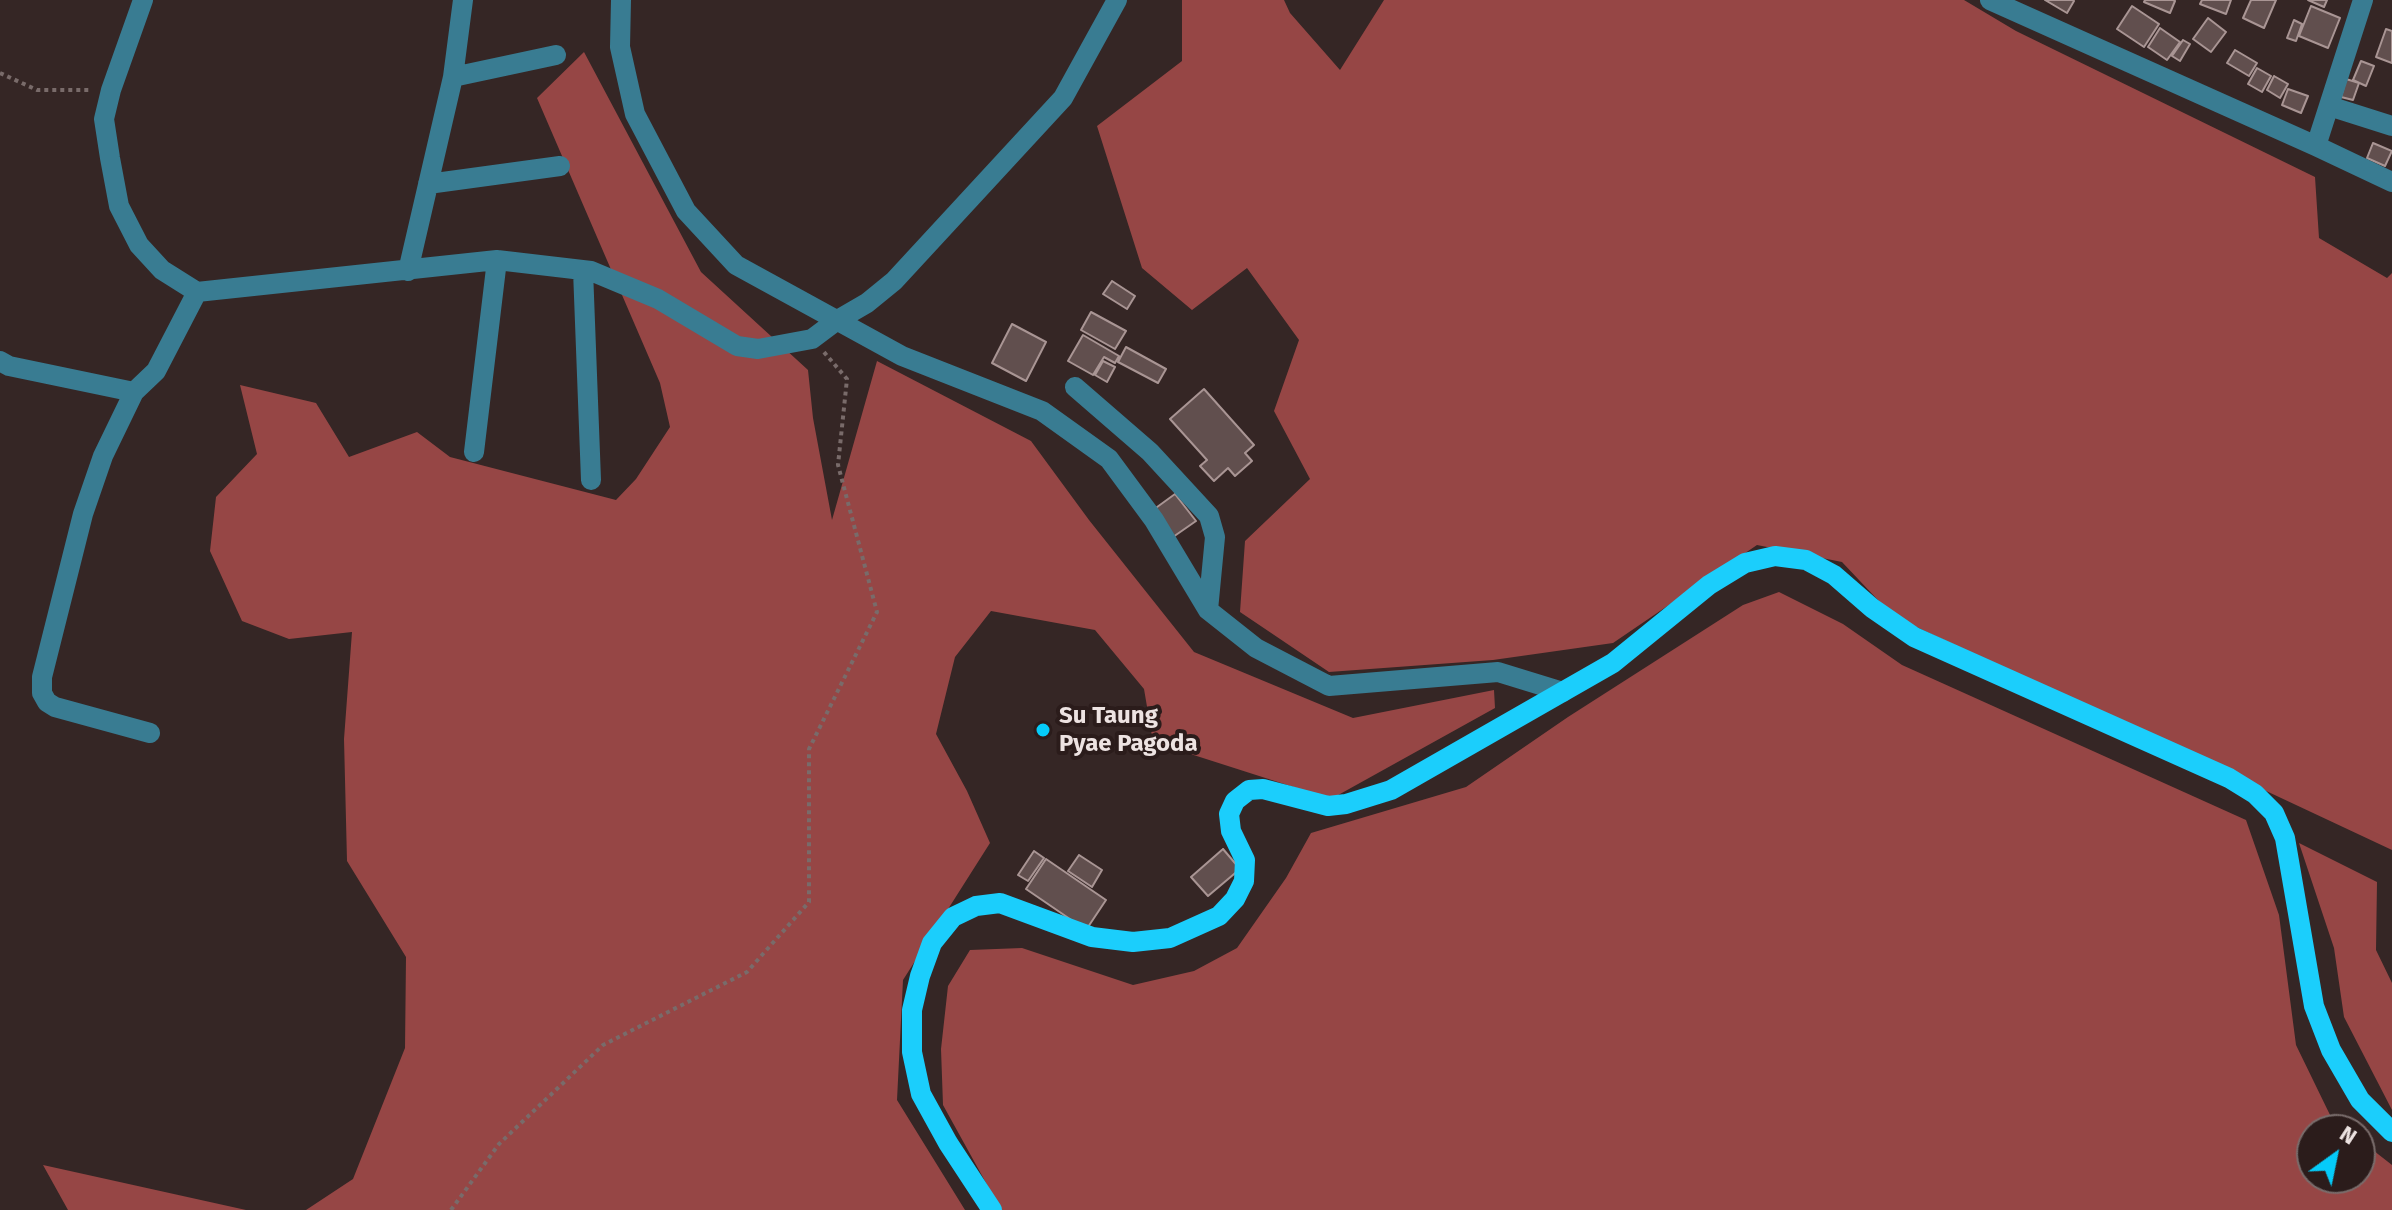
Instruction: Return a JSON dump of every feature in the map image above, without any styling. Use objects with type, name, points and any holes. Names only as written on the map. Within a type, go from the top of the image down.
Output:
[{"type":"main road","points":[[992,1210],[948,1143],[921,1094],[912,1052],[912,1010],[920,976],[932,943],[953,917],[976,906],[1000,903],[1092,937],[1133,942],[1170,938],[1219,916],[1235,899],[1244,881],[1245,860],[1231,831],[1229,814],[1235,801],[1249,790],[1263,789],[1328,806],[1346,804],[1391,790],[1613,663],[1709,585],[1745,563],[1775,556],[1806,560],[1834,575],[1872,608],[1914,637],[2229,778],[2255,794],[2274,813],[2285,838],[2314,1006],[2331,1050],[2360,1100],[2392,1132]]},
{"type":"street","points":[[143,0],[104,119],[119,206],[139,245],[162,270],[197,292],[497,260],[591,271],[658,299],[737,346],[758,349],[812,339],[894,281],[1063,98],[1117,0]]},
{"type":"street","points":[[408,271],[453,77],[463,0]]},
{"type":"street","points":[[621,0],[620,47],[635,114],[686,211],[736,265],[902,356],[1042,411],[1109,459],[1154,520],[1208,610],[1256,648],[1329,686],[1498,672],[1563,692]]},
{"type":"street","points":[[1990,0],[2392,182]]},
{"type":"street","points":[[2316,146],[2363,0]]},
{"type":"street","points":[[453,77],[556,55]]},
{"type":"street","points":[[2329,106],[2392,126]]},
{"type":"street","points":[[428,184],[560,166]]},
{"type":"street","points":[[474,452],[497,260]]},
{"type":"street","points":[[583,270],[591,480]]},
{"type":"street","points":[[150,733],[55,707],[47,702],[42,693],[42,677],[83,514],[103,456],[134,392],[156,371],[197,292]]},
{"type":"street","points":[[3,369],[134,392]]},
{"type":"street","points":[[1075,387],[1150,452],[1209,516],[1215,537],[1208,610]]},
{"type":"path","points":[[0,73],[37,90],[111,90]]},
{"type":"path","points":[[451,1210],[499,1144],[603,1045],[747,972],[809,902],[809,749],[877,612],[838,465],[847,379],[812,339]]},
{"type":"shaded area","points":[[1182,0],[1284,0],[1290,13],[1340,70],[1384,0],[1964,0],[2016,31],[2315,177],[2319,238],[2387,278],[2392,273],[2392,850],[1893,616],[1842,562],[1757,545],[1613,643],[1493,660],[1329,672],[1240,612],[1245,541],[1310,479],[1274,411],[1299,340],[1247,268],[1192,310],[1142,268],[1097,126],[1182,61]]},
{"type":"shaded area","points":[[584,52],[701,272],[808,370],[813,418],[832,520],[877,361],[1031,441],[1194,652],[1353,718],[1494,690],[1495,708],[1331,799],[1153,742],[1144,689],[1095,630],[991,611],[955,657],[936,734],[967,791],[990,843],[903,980],[897,1100],[965,1210],[306,1210],[353,1179],[405,1048],[406,957],[347,861],[344,739],[352,632],[289,639],[242,621],[210,551],[216,497],[257,454],[240,385],[316,403],[349,457],[417,432],[450,457],[616,500],[636,479],[670,427],[660,383],[537,98]]},
{"type":"shaded area","points":[[1779,592],[1843,624],[1902,665],[2246,820],[2279,915],[2296,1045],[2330,1114],[2296,1114],[2296,1194],[2376,1194],[2376,1152],[2392,1165],[2392,1210],[1001,1210],[943,1105],[941,1049],[948,986],[970,950],[1022,948],[1133,985],[1194,971],[1237,948],[1286,878],[1311,833],[1466,787],[1568,717],[1743,605]]},
{"type":"shaded area","points":[[2299,843],[2377,882],[2376,950],[2392,983],[2392,1110],[2344,1017],[2334,948]]},
{"type":"shaded area","points":[[43,1165],[246,1210],[68,1210]]},
{"type":"building","points":[[2045,0],[2073,0],[2074,1],[2067,13]]},
{"type":"building","points":[[2145,0],[2173,0],[2175,1],[2170,13]]},
{"type":"building","points":[[2202,0],[2231,0],[2226,14],[2200,4]]},
{"type":"building","points":[[2251,0],[2276,0],[2264,28],[2243,18]]},
{"type":"building","points":[[2308,0],[2327,0],[2324,7]]},
{"type":"building","points":[[2132,6],[2159,24],[2144,47],[2117,29]]},
{"type":"building","points":[[2311,6],[2340,18],[2328,48],[2299,36]]},
{"type":"building","points":[[2208,18],[2226,32],[2211,52],[2193,39]]},
{"type":"building","points":[[2294,20],[2302,24],[2296,41],[2287,38]]},
{"type":"building","points":[[2160,28],[2180,42],[2167,60],[2148,47]]},
{"type":"building","points":[[2386,29],[2392,31],[2392,63],[2376,57]]},
{"type":"building","points":[[2183,40],[2190,44],[2180,61],[2172,56]]},
{"type":"building","points":[[2235,50],[2257,63],[2249,76],[2227,63]]},
{"type":"building","points":[[2361,61],[2374,66],[2366,86],[2353,80]]},
{"type":"building","points":[[2257,68],[2271,76],[2262,92],[2248,84]]},
{"type":"building","points":[[2274,76],[2288,84],[2280,98],[2267,90]]},
{"type":"building","points":[[2346,79],[2359,83],[2353,100],[2341,97]]},
{"type":"building","points":[[2288,89],[2308,96],[2301,113],[2282,105]]},
{"type":"building","points":[[2373,143],[2392,151],[2385,166],[2367,158]]},
{"type":"building","points":[[1112,281],[1135,296],[1127,309],[1103,294]]},
{"type":"building","points":[[1091,312],[1126,331],[1115,349],[1081,330]]},
{"type":"building","points":[[1012,324],[1046,342],[1026,381],[992,363]]},
{"type":"building","points":[[1083,335],[1119,356],[1115,363],[1104,357],[1093,375],[1068,361]]},
{"type":"building","points":[[1126,347],[1166,369],[1158,383],[1118,362]]},
{"type":"building","points":[[1103,361],[1115,367],[1107,382],[1095,375]]},
{"type":"building","points":[[1204,389],[1254,445],[1245,453],[1252,461],[1235,476],[1228,468],[1214,481],[1200,466],[1207,460],[1170,419]]},
{"type":"building","points":[[1175,494],[1196,521],[1173,537],[1153,510]]},
{"type":"building","points":[[1223,849],[1240,869],[1208,896],[1191,877]]},
{"type":"building","points":[[1034,851],[1044,858],[1028,881],[1018,875]]},
{"type":"building","points":[[1079,855],[1102,870],[1092,887],[1068,871]]},
{"type":"building","points":[[1046,859],[1106,900],[1086,930],[1026,889]]},
{"type":"place","name":"Su Taung Pyae Pagoda","points":[[1043,730]]}]
